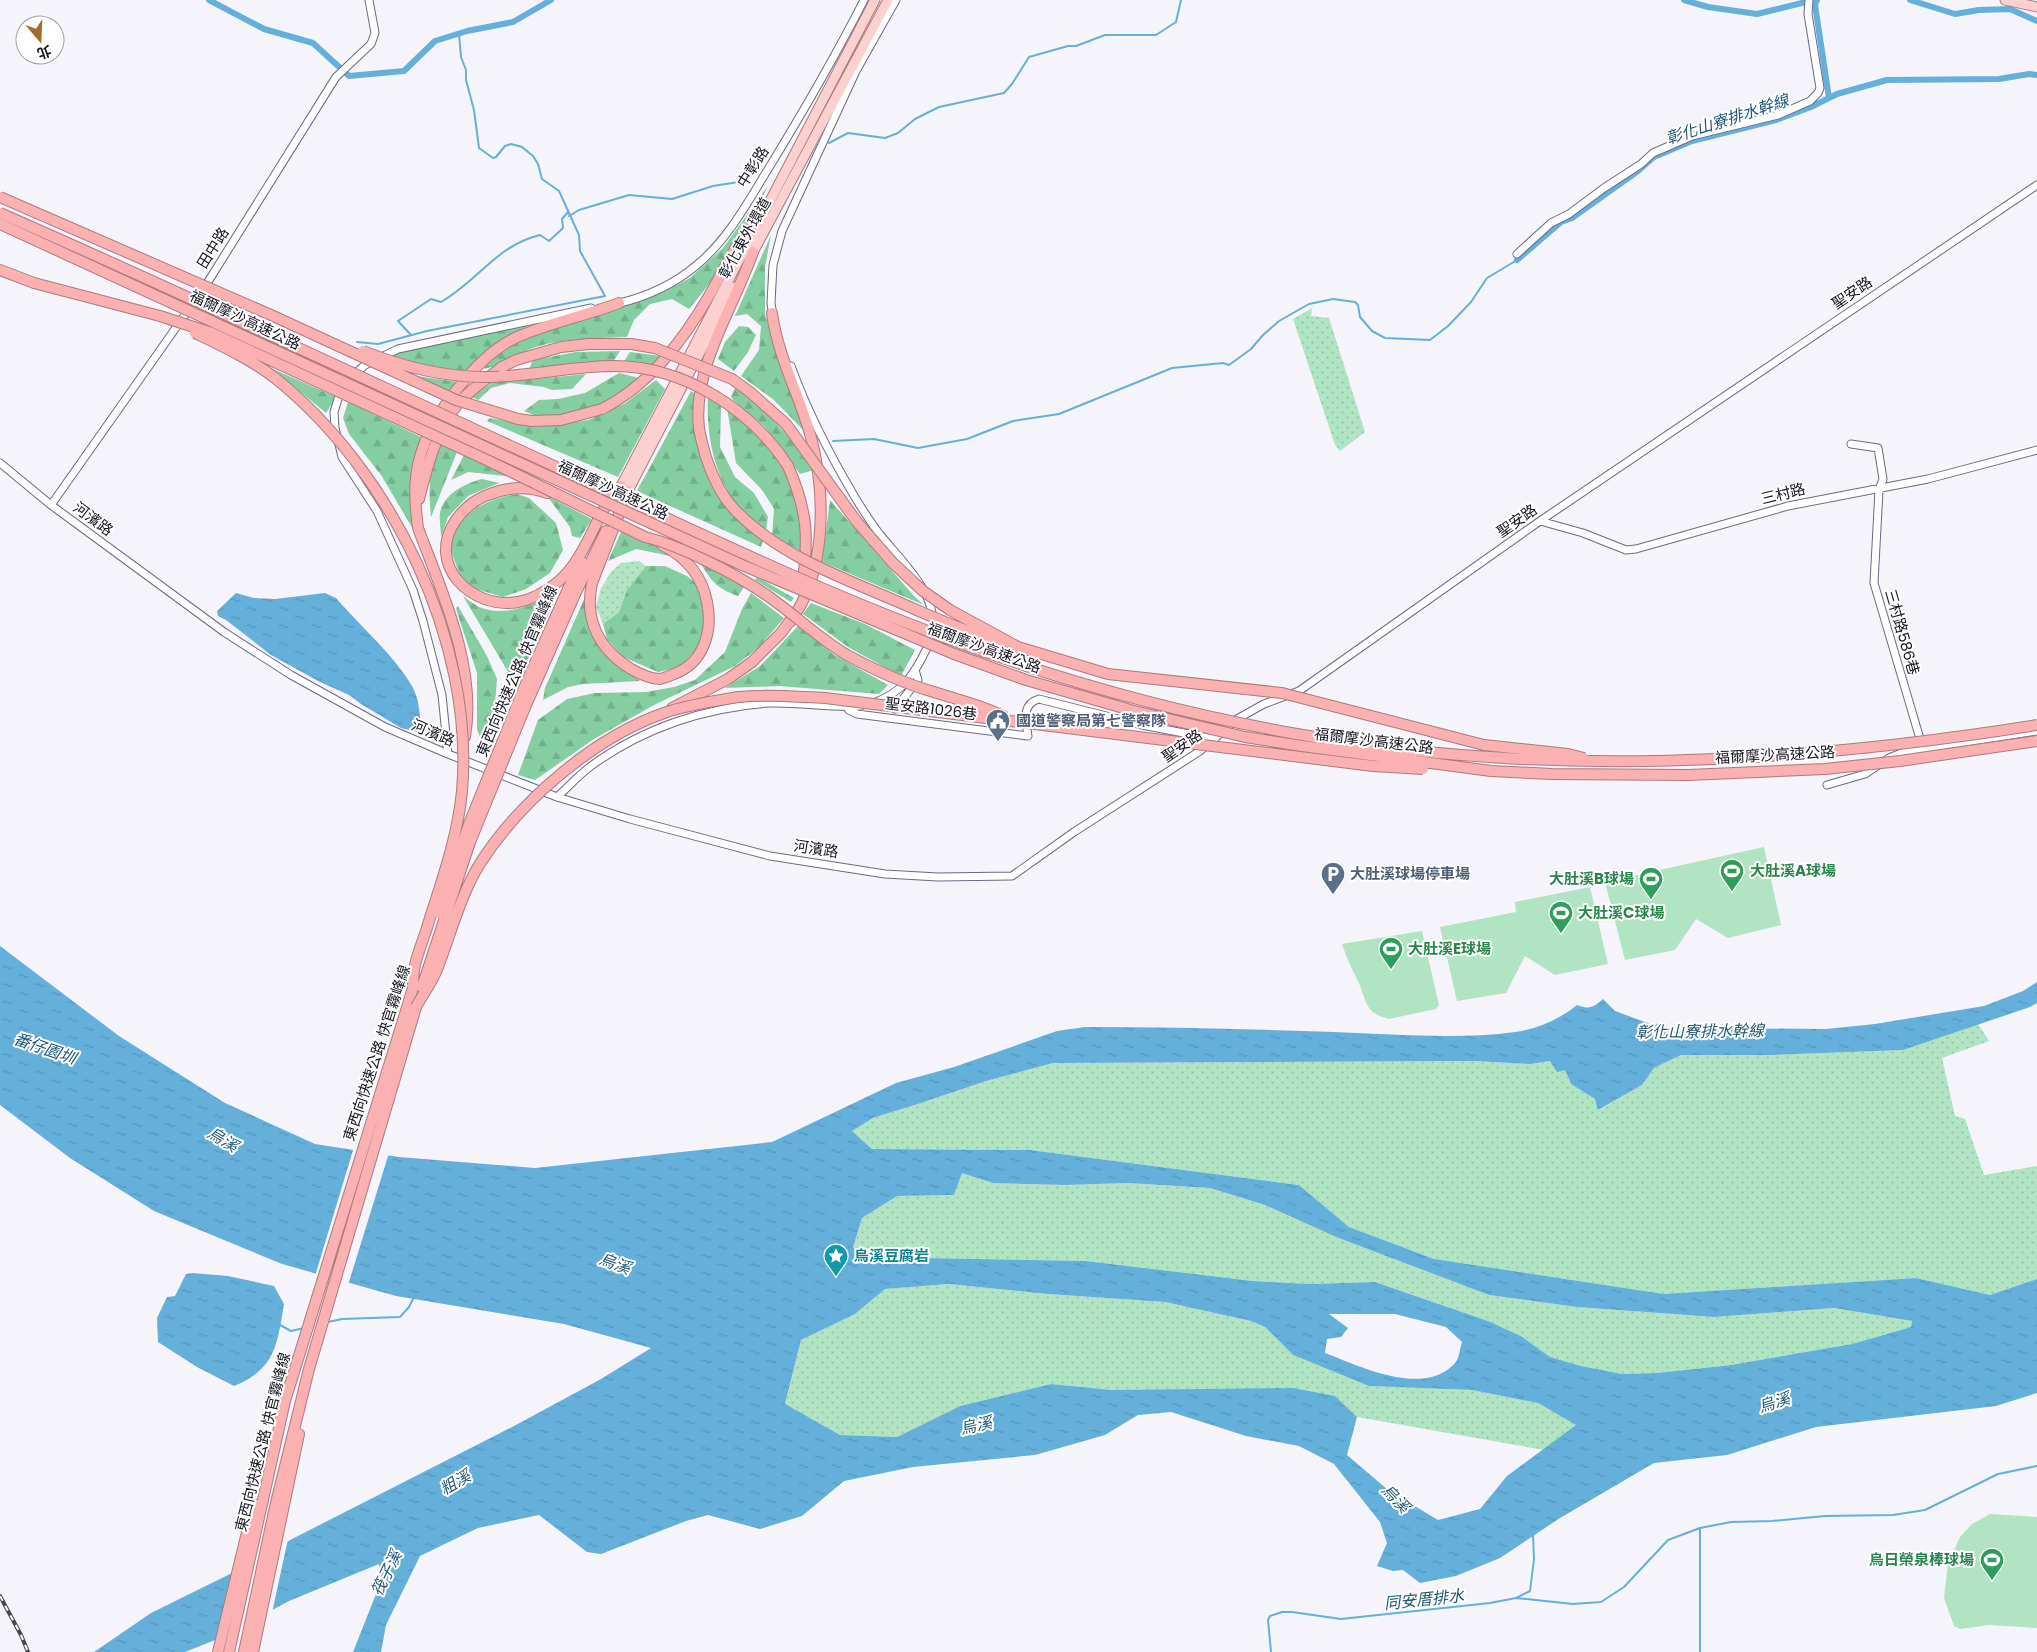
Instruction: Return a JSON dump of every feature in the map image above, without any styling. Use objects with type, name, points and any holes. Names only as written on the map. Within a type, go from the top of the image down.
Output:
[{"type":"highway","points":[[0,197],[329,341],[456,400],[518,419],[561,420],[602,409],[633,390],[664,360],[707,299],[737,246],[761,216]]},
{"type":"highway","name":"福爾摩沙高速公路","points":[[0,213],[145,277],[747,555],[943,637],[1075,681],[1175,708],[1302,735],[1455,755],[1600,762],[1686,762],[1800,755],[1902,745],[2037,725]]},
{"type":"highway","name":"福爾摩沙高速公路","points":[[0,224],[742,565],[954,654],[1085,698],[1134,712],[1236,735],[1491,772],[1642,775],[1825,769],[1900,761],[2037,741]]},
{"type":"highway","points":[[753,252],[714,345],[703,377],[699,402],[699,427],[714,481],[731,506],[750,524],[782,548],[852,582],[982,637],[1108,674],[1282,693],[1484,746],[1568,754],[1600,762]]},
{"type":"highway","points":[[0,270],[34,283],[160,316],[212,333],[488,461],[573,502],[646,537],[668,548],[693,568],[700,579],[706,594],[709,626],[706,645],[698,657],[680,672],[661,679],[636,672],[610,653],[600,642],[590,612],[589,596],[592,582],[624,488]]},
{"type":"highway","points":[[463,749],[468,707],[465,676],[451,620],[418,528],[416,477],[424,442],[449,400],[476,368],[513,339],[619,303]]},
{"type":"highway","points":[[416,1007],[437,969],[459,906],[479,866],[516,816],[533,799],[596,747],[728,679],[752,662],[790,622],[811,583],[816,566],[820,516],[819,481],[812,442],[778,345],[772,313]]},
{"type":"highway","points":[[160,316],[213,342],[274,378],[312,411],[335,435],[366,474],[412,555],[434,607],[452,665],[460,702],[463,749],[462,792],[436,900],[415,965],[412,988]]},
{"type":"highway","points":[[329,341],[357,348],[414,369],[460,376],[486,377],[615,366],[638,368],[664,374],[707,392],[743,414],[768,439],[788,466],[807,523],[802,588],[790,622]]},
{"type":"highway","points":[[416,512],[425,474],[447,421],[457,406],[471,392],[502,367],[516,360],[561,348],[588,344],[631,344],[655,348],[732,379],[750,392],[786,424],[857,522],[893,564],[923,591],[950,610],[1018,647]]},
{"type":"highway","points":[[573,502],[524,487],[494,493],[481,498],[460,514],[446,538],[446,550],[452,573],[470,593],[502,602],[518,602],[544,592],[560,580],[571,568],[608,503],[624,488]]},
{"type":"highway","name":"東西向快速公路 快官霧峰線","points":[[229,1652],[285,1401],[412,988],[469,824],[527,681],[624,488]]},
{"type":"highway","points":[[646,537],[706,562],[764,593],[846,654],[894,678],[991,710],[1011,720]]},
{"type":"highway","name":"東西向快速公路 快官霧峰線","points":[[244,1652],[275,1507],[298,1413],[416,1007],[470,842],[572,590]]},
{"type":"highway","points":[[664,713],[739,697],[776,696],[866,702],[1373,766],[1491,772]]},
{"type":"highway","points":[[253,1652],[295,1458],[299,1434],[298,1413]]},
{"type":"highway","points":[[218,1652],[249,1524],[265,1486]]},
{"type":"main road","name":"彰化東外環道","points":[[624,488],[768,202],[875,0]]},
{"type":"main road","name":"彰化東外環道","points":[[624,488],[776,211],[888,0]]},
{"type":"main road","points":[[2005,0],[2037,7]]},
{"type":"street","name":"田中路","points":[[51,505],[206,285],[272,182],[331,84],[343,70],[372,44],[375,33],[370,0]]},
{"type":"street","name":"中彰路","points":[[448,754],[442,695],[414,590],[377,511],[342,457],[334,428],[334,412],[338,399],[350,378],[365,365],[398,350],[619,303],[654,292],[676,281],[698,264],[726,234],[801,116],[864,0]]},
{"type":"street","points":[[557,797],[590,767],[623,747],[672,723],[699,714],[734,707],[771,703],[847,707],[870,705],[892,696],[903,687],[915,670],[933,636],[934,623],[929,600],[920,582],[880,534],[837,467],[797,381],[772,313],[771,286],[773,265],[782,231],[856,71],[896,0]]},
{"type":"street","points":[[1517,254],[1552,223],[1569,214],[1641,164],[1653,153],[1692,136],[1778,115],[1810,101],[1820,88],[1808,14],[1808,0]]},
{"type":"street","name":"聖安路","points":[[1012,876],[1074,832],[1195,754],[1237,719],[1253,709],[1299,690],[1540,521],[2037,185]]},
{"type":"street","name":"三村路586巷","points":[[1851,444],[1878,448],[1883,479],[1879,490],[1874,582],[1916,732],[1923,749]]},
{"type":"street","name":"三村路","points":[[1540,521],[1583,533],[1626,550],[1631,550],[1788,506],[1839,495],[1879,490],[2037,450]]},
{"type":"street","name":"河濱路","points":[[0,463],[51,505],[224,632],[291,675],[385,727],[448,754],[557,797],[630,819],[770,856],[885,874],[938,877],[1012,876]]},
{"type":"street","points":[[888,717],[918,680],[915,670]]},
{"type":"street","name":"聖安路1026巷","points":[[847,707],[857,714],[1028,736],[1025,711],[1033,700],[1039,698],[1142,725],[1215,739]]},
{"type":"street","points":[[1827,785],[1865,774],[1889,758],[1904,752],[2037,731]]},
{"type":"green space","points":[[768,186],[732,250],[712,280],[689,309],[672,299],[650,304],[634,320],[627,337],[577,339],[552,343],[528,350],[490,368],[479,368],[507,347],[667,290],[690,278],[723,248]]},
{"type":"green space","points":[[771,235],[765,267],[765,314],[807,434],[774,400],[741,376],[759,350],[761,326],[747,314],[735,316]]},
{"type":"green space","points":[[1312,308],[1311,316],[1329,318],[1365,432],[1340,451],[1335,445],[1293,319]]},
{"type":"green space","points":[[528,325],[487,357],[465,370],[437,370],[390,357],[403,351]]},
{"type":"green space","points":[[739,326],[748,327],[756,335],[748,352],[734,371],[718,359],[725,342]]},
{"type":"green space","points":[[620,351],[613,362],[529,369],[533,360],[576,352]]},
{"type":"green space","points":[[630,352],[661,356],[651,366],[623,363]]},
{"type":"green space","points":[[273,369],[336,397],[326,413]]},
{"type":"green space","points":[[619,373],[639,378],[613,399],[573,415],[536,416],[524,411],[539,400],[558,399],[585,393]]},
{"type":"green space","points":[[586,374],[572,389],[552,390],[544,387],[510,383],[491,388],[478,400],[472,397],[493,382]]},
{"type":"green space","points":[[417,376],[458,382],[448,391]]},
{"type":"green space","points":[[656,380],[665,389],[618,477],[487,421],[490,418],[536,427],[588,420],[624,404]]},
{"type":"green space","points":[[736,386],[778,425],[814,470],[800,474],[764,426],[731,397]]},
{"type":"green space","points":[[691,391],[696,399],[722,500],[746,527],[763,540],[761,547],[637,491]]},
{"type":"green space","points":[[708,396],[721,405],[720,447],[735,477],[754,493],[768,517],[766,530],[739,508],[723,483],[710,441]]},
{"type":"green space","points":[[348,402],[423,438],[413,529],[381,475],[349,434],[343,418]]},
{"type":"green space","points":[[727,408],[763,438],[785,470],[797,507],[803,552],[772,536],[774,509],[763,491],[736,463]]},
{"type":"green space","points":[[440,445],[457,452],[431,517],[430,480]]},
{"type":"green space","points":[[464,455],[516,477],[468,472],[451,480]]},
{"type":"green space","points":[[482,479],[499,483],[468,496],[448,517],[441,537],[440,513],[446,500],[456,490]]},
{"type":"green space","points":[[517,494],[529,498],[556,523],[563,550],[550,573],[526,589],[503,597],[466,586],[452,552],[451,542],[454,531],[460,522],[476,508],[496,499]]},
{"type":"green space","points":[[547,496],[592,519],[580,538],[572,536],[570,527]]},
{"type":"green space","points":[[830,500],[914,596],[924,605],[822,562]]},
{"type":"green space","points":[[622,530],[663,549],[675,557],[636,549],[608,561]]},
{"type":"green space","points":[[639,561],[646,566],[627,590],[619,612],[603,624],[596,607],[601,588],[611,572],[621,563]]},
{"type":"green space","points":[[701,564],[723,574],[744,587],[738,596],[725,591],[716,584]]},
{"type":"green space","points":[[646,566],[665,566],[687,576],[698,585],[705,607],[703,641],[685,662],[673,669],[658,672],[623,657],[607,639],[603,624],[619,612],[627,590]]},
{"type":"green space","points":[[757,577],[794,598],[791,602],[755,580]]},
{"type":"green space","points":[[560,589],[516,685],[463,596],[479,607],[500,611],[521,608],[532,604]]},
{"type":"green space","points":[[751,593],[784,618],[758,648],[735,666],[654,705],[594,739],[535,780],[518,775],[538,720],[567,699],[595,693],[646,692],[674,687],[695,680],[725,652],[742,609]]},
{"type":"green space","points":[[585,597],[586,613],[593,638],[607,656],[640,681],[583,684],[568,687],[543,700],[545,688]]},
{"type":"green space","points":[[811,603],[865,624],[915,650],[901,676],[848,647],[803,614]]},
{"type":"green space","points":[[458,606],[487,656],[497,679],[494,716],[482,743],[477,729],[477,673],[457,612],[456,608]]},
{"type":"green space","points":[[799,625],[833,654],[888,685],[879,694],[779,686],[725,688],[760,666]]},
{"type":"green space","points":[[1764,847],[1781,925],[1728,938],[1696,919],[1675,950],[1625,960],[1605,882]]},
{"type":"green space","points":[[1590,887],[1608,964],[1555,975],[1525,956],[1506,993],[1457,1001],[1440,927],[1516,912],[1515,902]]},
{"type":"green space","name":"大肚溪E球場","points":[[1422,931],[1439,1005],[1436,1009],[1389,1019],[1375,1013],[1368,1005],[1342,944]]},
{"type":"green space","points":[[1978,1024],[1989,1041],[1942,1058],[1955,1116],[1965,1119],[1984,1175],[2037,1166],[2037,1279],[1990,1295],[1916,1278],[1663,1294],[1541,1284],[1434,1259],[1349,1227],[1299,1185],[1030,1150],[872,1149],[852,1131],[873,1118],[986,1081],[1053,1063],[1473,1061],[1531,1064],[1550,1061],[1565,1070],[1571,1084],[1595,1099],[1599,1110],[1642,1085],[1654,1068],[1681,1055],[1771,1055],[1902,1050]]},
{"type":"green space","points":[[962,1172],[993,1183],[1066,1185],[1127,1183],[1210,1188],[1265,1205],[1336,1237],[1489,1295],[1577,1307],[1714,1317],[1834,1308],[1912,1321],[1911,1327],[1852,1344],[1731,1365],[1657,1373],[1622,1374],[1581,1366],[1550,1357],[1521,1336],[1488,1321],[1375,1282],[1311,1284],[1253,1281],[1086,1261],[870,1257],[853,1249],[862,1218],[897,1196],[954,1195]]},
{"type":"green space","points":[[949,1284],[1048,1294],[1165,1302],[1251,1321],[1265,1327],[1293,1355],[1369,1386],[1472,1390],[1538,1403],[1577,1425],[1544,1450],[1357,1417],[1335,1396],[1112,1390],[1051,1384],[960,1406],[897,1437],[840,1435],[785,1405],[801,1340],[855,1314],[885,1289]]},
{"type":"green space","name":"烏日榮泉棒球場","points":[[1990,1514],[2037,1517],[2037,1628],[1990,1625],[1960,1629],[1954,1626],[1944,1598],[1948,1564],[1960,1537],[1972,1524]]},
{"type":"water","points":[[236,593],[254,598],[275,599],[325,593],[336,598],[387,652],[405,675],[416,696],[421,728],[418,732],[401,728],[349,695],[320,682],[271,655],[226,620],[218,616],[217,611]]},
{"type":"water","points":[[0,946],[119,1036],[225,1103],[315,1144],[399,1157],[535,1168],[772,1142],[896,1083],[954,1067],[1057,1031],[1085,1027],[1210,1028],[1470,1036],[1515,1032],[1540,1026],[1556,1019],[1577,1005],[1591,1007],[1603,999],[1615,1011],[1653,1025],[1660,1023],[1675,1031],[1700,1028],[1826,1029],[1875,1024],[1984,1006],[2023,991],[2037,982],[2037,1003],[2030,1007],[1903,1050],[1771,1055],[1681,1055],[1654,1068],[1642,1085],[1598,1110],[1595,1099],[1571,1084],[1565,1070],[1557,1072],[1550,1061],[1531,1064],[1473,1061],[1053,1063],[986,1081],[873,1118],[852,1131],[872,1149],[1030,1150],[1299,1185],[1349,1227],[1434,1259],[1663,1294],[1916,1278],[1990,1295],[2037,1279],[2037,1393],[1996,1406],[1816,1427],[1727,1455],[1654,1463],[1560,1518],[1500,1558],[1456,1576],[1420,1583],[1403,1570],[1393,1571],[1377,1566],[1387,1543],[1380,1522],[1334,1464],[1299,1446],[1246,1436],[1171,1412],[1138,1415],[1105,1435],[1035,1455],[913,1467],[844,1481],[802,1516],[760,1529],[708,1515],[686,1521],[601,1554],[587,1552],[539,1515],[478,1528],[420,1556],[386,1625],[381,1652],[353,1652],[382,1579],[379,1564],[289,1601],[220,1638],[185,1652],[94,1652],[151,1613],[230,1574],[292,1539],[514,1426],[601,1379],[651,1348],[564,1324],[396,1296],[282,1264],[154,1211],[70,1158],[0,1105]],"holes":[[[962,1173],[993,1183],[1066,1185],[1127,1183],[1210,1188],[1265,1205],[1336,1237],[1489,1295],[1577,1307],[1714,1317],[1834,1308],[1912,1321],[1911,1327],[1852,1344],[1731,1365],[1657,1373],[1622,1374],[1581,1366],[1550,1357],[1521,1336],[1488,1321],[1375,1282],[1311,1284],[1253,1281],[1086,1261],[870,1257],[853,1248],[862,1218],[897,1196],[954,1195]],[[949,1284],[1048,1294],[1165,1302],[1251,1321],[1265,1327],[1293,1355],[1369,1386],[1472,1390],[1538,1403],[1576,1425],[1507,1476],[1480,1509],[1438,1520],[1388,1490],[1347,1455],[1357,1417],[1335,1396],[1293,1388],[1112,1390],[1051,1384],[960,1406],[897,1437],[840,1435],[785,1404],[801,1340],[855,1314],[885,1289]],[[1329,1314],[1395,1314],[1446,1327],[1462,1342],[1455,1363],[1442,1373],[1426,1378],[1409,1379],[1373,1371],[1325,1353],[1327,1339],[1341,1337],[1348,1328]]]},
{"type":"water","points":[[186,1274],[228,1276],[274,1286],[284,1304],[272,1354],[259,1372],[234,1386],[197,1367],[158,1342],[157,1318],[167,1297],[175,1296]]},
{"type":"pier","points":[[354,1147],[389,1153],[348,1285],[315,1276]]},
{"type":"pier","points":[[288,1539],[272,1613],[226,1637],[240,1566]]},
{"type":"waterway","points":[[209,0],[264,29],[313,43],[349,76],[404,71],[435,41],[467,31],[513,22],[551,0]]},
{"type":"waterway","points":[[829,143],[848,133],[885,138],[898,133],[915,119],[939,107],[1004,93],[1029,57],[1068,46],[1076,46],[1105,35],[1156,35],[1176,22],[1181,0]]},
{"type":"waterway","points":[[1684,0],[1708,7],[1757,14],[1814,0]]},
{"type":"waterway","points":[[1817,0],[1815,5],[1829,98]]},
{"type":"waterway","points":[[1910,0],[1955,14],[1979,10],[2010,9],[2037,21]]},
{"type":"waterway","points":[[357,342],[378,344],[427,331],[605,296],[580,251],[579,235],[559,191],[542,179],[538,164],[533,156],[522,147],[511,144],[505,146],[493,158],[479,148],[474,110],[466,80],[466,70],[461,57],[459,34]]},
{"type":"waterway","name":"彰化山寮排水幹線","points":[[1517,260],[1561,222],[1572,218],[1638,171],[1654,157],[1692,141],[1776,120],[1811,107],[1837,94],[1887,80],[1999,79],[2029,74],[2037,75]]},
{"type":"waterway","points":[[569,216],[579,210],[629,195],[672,199],[713,186],[745,181]]},
{"type":"waterway","points":[[411,335],[398,321],[431,299],[441,302],[454,294],[500,255],[525,240],[540,235],[549,241],[563,228],[562,219],[568,212]]},
{"type":"waterway","points":[[833,441],[874,439],[918,448],[967,439],[1013,421],[1059,414],[1172,368],[1223,363],[1229,365],[1251,349],[1279,321],[1309,304],[1333,299],[1355,302],[1358,305],[1360,317],[1372,331],[1385,338],[1430,340],[1448,326],[1471,302],[1487,278],[1517,260]]},
{"type":"waterway","points":[[328,1322],[342,1319],[400,1317],[409,1307],[414,1297]]},
{"type":"waterway","points":[[280,1325],[291,1331],[304,1328]]},
{"type":"waterway","points":[[1516,1598],[1573,1604],[1601,1602],[1624,1587],[1668,1540],[1700,1528],[1731,1522],[1772,1521],[1825,1516],[1893,1515],[1925,1510],[1998,1474],[2037,1466]]},
{"type":"waterway","points":[[1700,1528],[1700,1652]]},
{"type":"waterway","name":"同安厝排水","points":[[1271,1652],[1268,1620],[1270,1616],[1282,1612],[1341,1619],[1490,1603],[1516,1598],[1530,1591],[1534,1559],[1533,1535]]},
{"type":"railway","points":[[0,1596],[28,1652]]},
{"type":"place","name":"國道警察局第七警察隊","points":[[998,742]]},
{"type":"place","name":"大肚溪A球場","points":[[1732,892]]},
{"type":"place","name":"大肚溪球場停車場","points":[[1333,895]]},
{"type":"place","name":"大肚溪B球場","points":[[1651,900]]},
{"type":"place","name":"大肚溪C球場","points":[[1561,934]]},
{"type":"place","name":"大肚溪E球場","points":[[1391,970]]},
{"type":"place","name":"烏溪豆腐岩","points":[[836,1277]]},
{"type":"place","name":"烏日榮泉棒球場","points":[[1992,1581]]},
{"type":"water label","name":"番仔園圳","points":[[45,1048]]},
{"type":"water label","name":"烏溪","points":[[223,1139]]},
{"type":"water label","name":"烏溪","points":[[615,1263]]},
{"type":"water label","name":"烏溪","points":[[1774,1402]]},
{"type":"water label","name":"烏溪","points":[[976,1425]]},
{"type":"water label","name":"粗溪","points":[[455,1482]]},
{"type":"water label","name":"烏溪","points":[[1396,1498]]},
{"type":"water label","name":"筏子溪","points":[[386,1573]]}]
